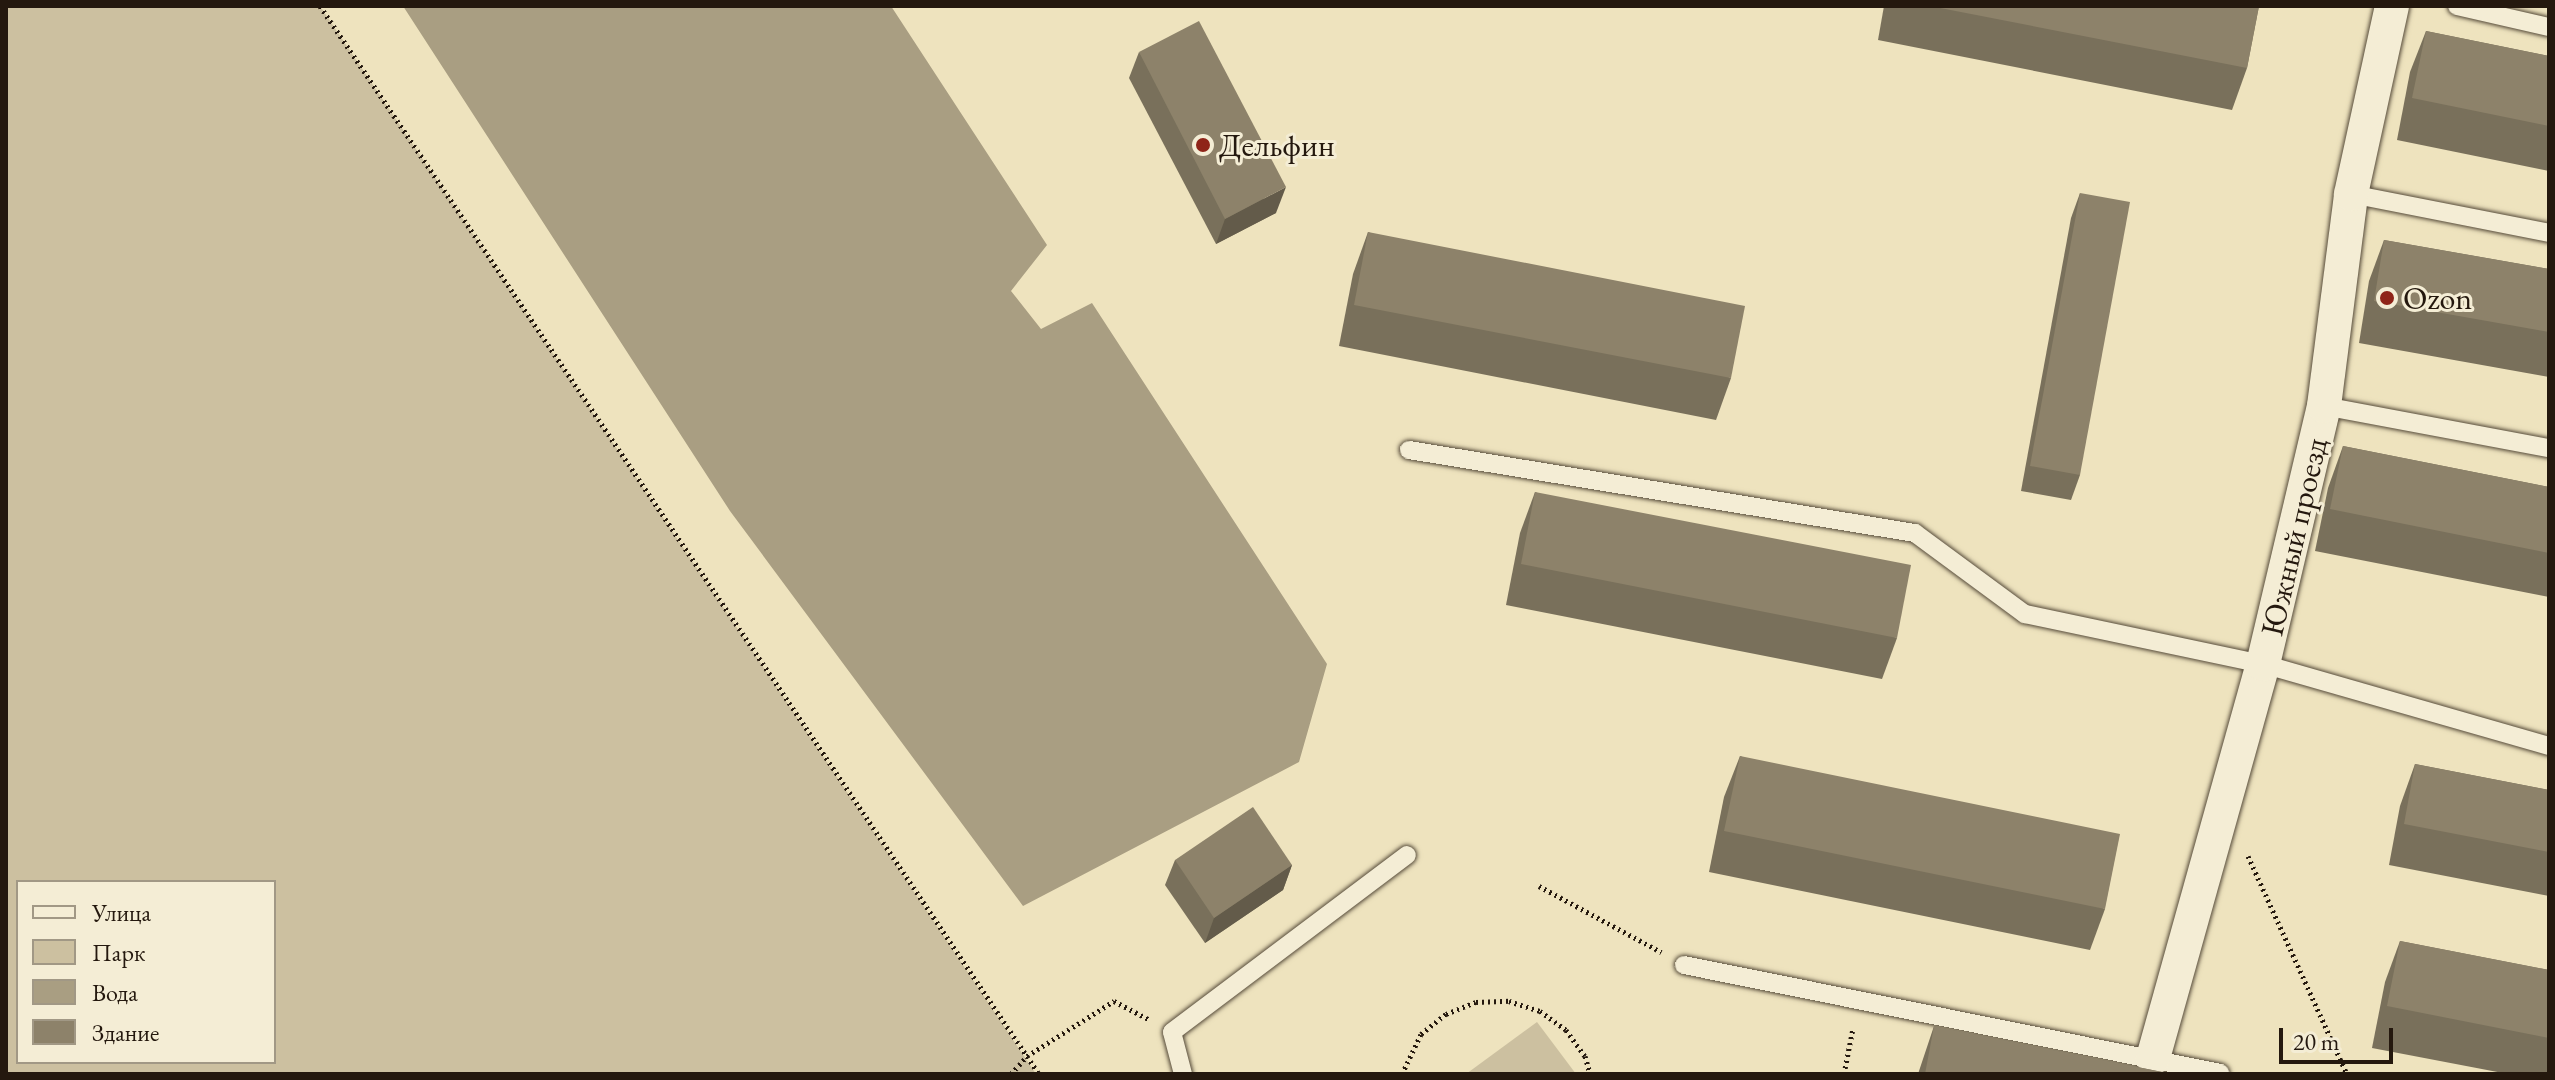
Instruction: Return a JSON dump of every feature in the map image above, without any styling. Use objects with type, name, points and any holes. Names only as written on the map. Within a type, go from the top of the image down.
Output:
[{"type":"street","name":"Южный проезд","points":[[2153,1058],[2263,664],[2324,406],[2351,194],[2392,6]]},
{"type":"lane","points":[[2457,6],[2546,26],[2545,6]]},
{"type":"lane","points":[[2351,194],[2549,233]]},
{"type":"lane","points":[[2324,406],[2549,448]]},
{"type":"lane","points":[[1409,450],[1915,533],[2025,614],[2263,664],[2549,746]]},
{"type":"lane","points":[[1183,1074],[1172,1032],[1407,855]]},
{"type":"lane","points":[[1684,965],[2220,1073]]},
{"type":"path","points":[[320,6],[1039,1074]]},
{"type":"path","points":[[2224,803],[2347,1074]]},
{"type":"path","points":[[1539,886],[1684,965]]},
{"type":"path","points":[[1844,1074],[1858,1000]]},
{"type":"path","points":[[1011,1074],[1027,1056],[1114,1001],[1172,1032]]},
{"type":"path","points":[[1402,1074],[1421,1034],[1446,1014],[1476,1002],[1509,1001],[1540,1011],[1566,1030],[1585,1056],[1590,1074]]},
{"type":"green space","points":[[6,6],[320,6],[1036,1074],[6,1074]]},
{"type":"green space","points":[[1537,1022],[1576,1074],[1466,1074]]},
{"type":"water","points":[[403,6],[891,6],[1047,245],[1011,291],[1041,329],[1092,303],[1327,664],[1299,762],[1023,906],[730,511]]},
{"type":"building","points":[[1930,6],[2259,6],[2247,68]]},
{"type":"building","name":"Дельфин","points":[[1199,21],[1286,187],[1225,219],[1139,52]]},
{"type":"building","points":[[2426,31],[2549,56],[2549,126],[2412,98]]},
{"type":"building","points":[[2080,193],[2130,202],[2080,475],[2030,466]]},
{"type":"building","points":[[1368,232],[1745,306],[1731,378],[1354,305]]},
{"type":"building","points":[[2384,240],[2549,269],[2549,332],[2374,301]]},
{"type":"building","points":[[2343,446],[2549,487],[2549,553],[2330,509]]},
{"type":"building","points":[[1535,492],[1911,565],[1897,638],[1521,564]]},
{"type":"building","points":[[1740,756],[2120,834],[2105,909],[1724,831]]},
{"type":"building","points":[[2415,764],[2549,790],[2549,852],[2404,824]]},
{"type":"building","points":[[1253,807],[1292,865],[1214,918],[1175,860]]},
{"type":"building","points":[[2400,941],[2549,970],[2549,1038],[2387,1006]]},
{"type":"building","points":[[1934,1026],[2172,1074],[1925,1074]]},
{"type":"place","name":"Дельфин","points":[[1203,145]]},
{"type":"place","name":"Ozon","points":[[2387,298]]}]
